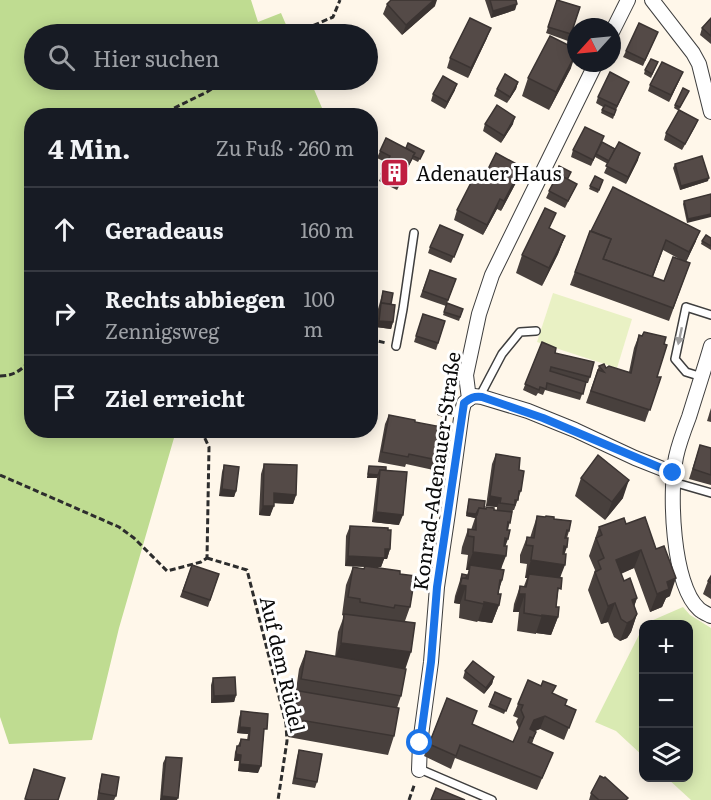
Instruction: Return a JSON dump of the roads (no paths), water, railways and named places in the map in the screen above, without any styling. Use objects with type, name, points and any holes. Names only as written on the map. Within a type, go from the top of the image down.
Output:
[{"type":"street","points":[[619,18],[628,0]]},
{"type":"street","points":[[652,0],[699,64],[711,112]]},
{"type":"street","name":"Konrad-Adenauer-Straße","points":[[419,770],[437,587],[462,411],[464,403],[475,398],[466,375],[479,314],[492,275],[592,72]]},
{"type":"street","points":[[711,346],[677,454],[673,478],[674,529],[679,564],[692,600],[699,609],[711,616]]},
{"type":"street","points":[[475,398],[546,419],[673,478]]},
{"type":"lane","points":[[396,346],[414,233]]},
{"type":"lane","points":[[702,377],[686,372],[675,358],[686,307],[711,315]]},
{"type":"lane","points":[[475,398],[482,392],[502,354],[519,332],[536,331]]},
{"type":"lane","points":[[673,478],[711,494]]},
{"type":"lane","points":[[419,770],[492,800]]},
{"type":"place","name":"Adenauer Haus","points":[[395,172]]}]
